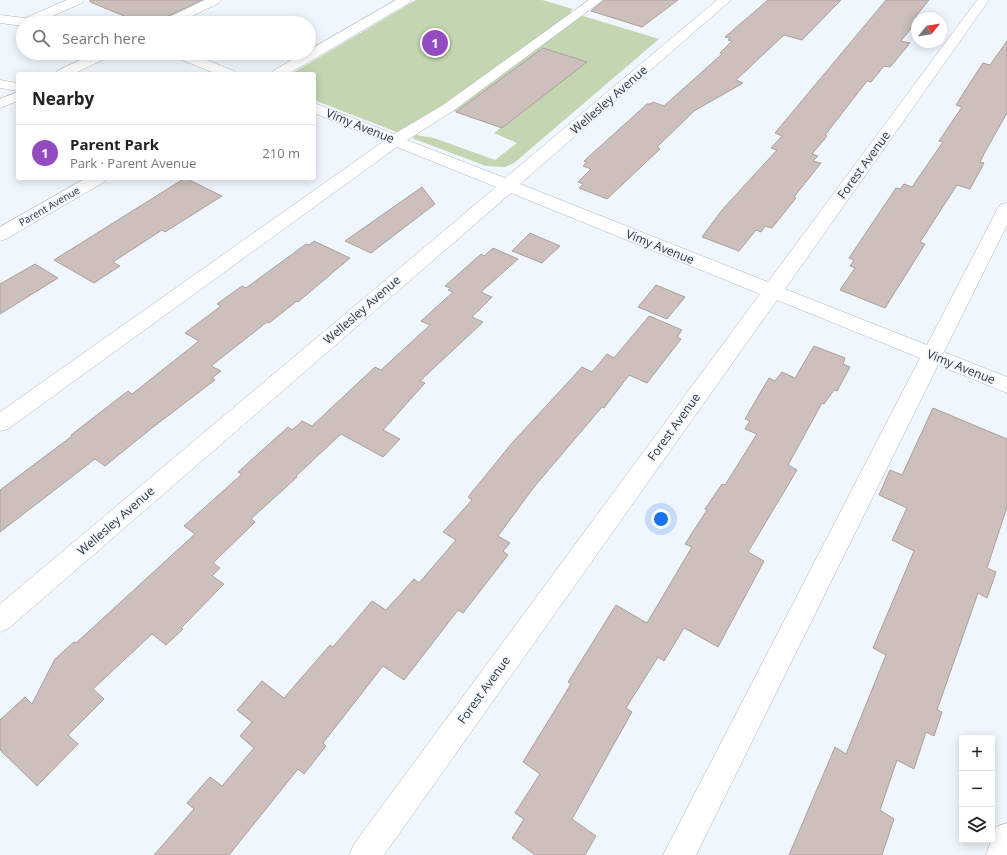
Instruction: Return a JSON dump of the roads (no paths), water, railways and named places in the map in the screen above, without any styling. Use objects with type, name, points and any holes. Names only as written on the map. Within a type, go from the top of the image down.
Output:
[{"type":"street","points":[[43,16],[78,0]]},
{"type":"street","points":[[182,16],[215,0]]},
{"type":"street","points":[[316,52],[405,0]]},
{"type":"street","points":[[0,423],[396,140],[448,108],[597,0]]},
{"type":"street","name":"Wellesley Avenue","points":[[0,620],[725,0]]},
{"type":"street","name":"Forest Avenue","points":[[365,855],[983,0]]},
{"type":"street","points":[[0,18],[16,21]]},
{"type":"street","points":[[6,31],[16,27]]},
{"type":"street","points":[[66,72],[91,60]]},
{"type":"street","points":[[194,60],[224,72]]},
{"type":"street","points":[[281,72],[302,60]]},
{"type":"street","points":[[0,84],[16,87]]},
{"type":"street","points":[[0,104],[16,97]]},
{"type":"street","name":"Vimy Avenue","points":[[316,109],[1007,385]]},
{"type":"street","name":"Parent Avenue","points":[[0,235],[95,180]]},
{"type":"street","points":[[679,855],[1007,208]]},
{"type":"street","points":[[1002,855],[1007,838]]},
{"type":"place","name":"Parent Park","points":[[435,43]]}]
